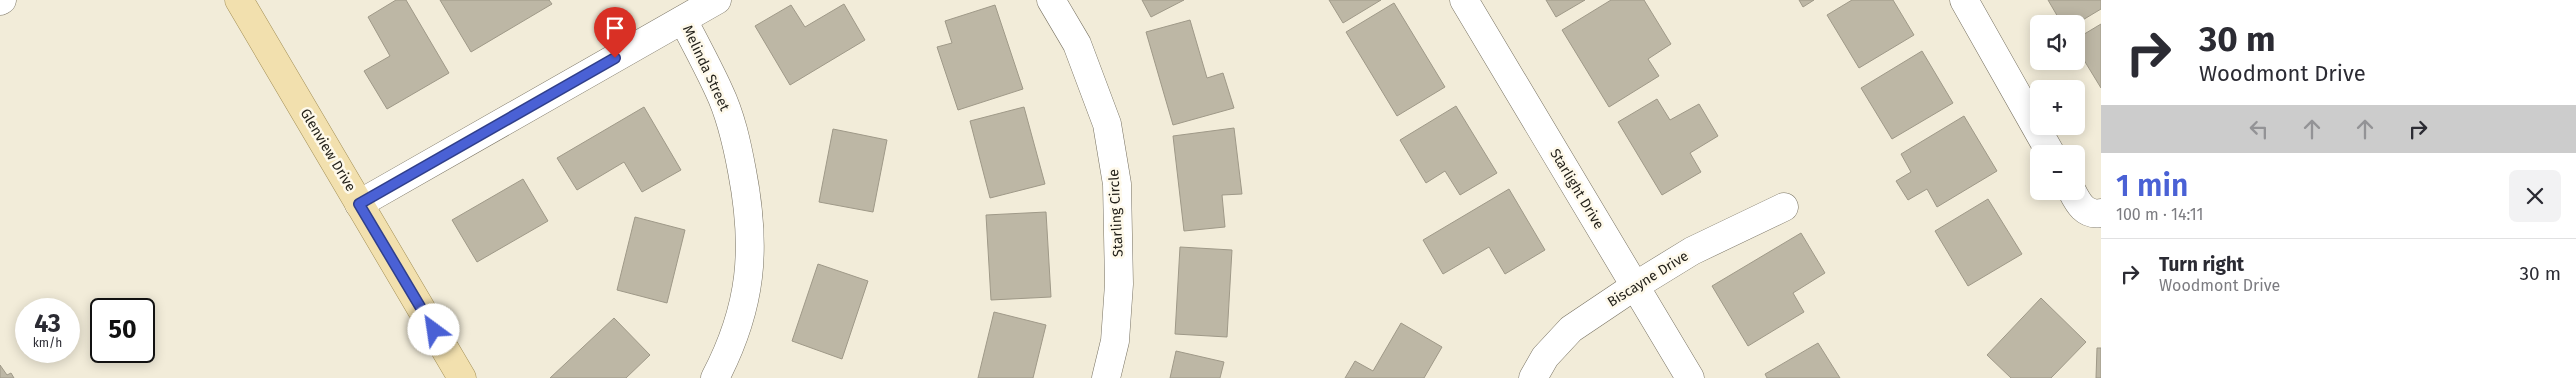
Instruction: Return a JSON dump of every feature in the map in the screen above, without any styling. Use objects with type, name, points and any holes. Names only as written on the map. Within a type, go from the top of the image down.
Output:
[{"type":"main road","name":"Glenview Drive","points":[[239,0],[462,378]]},
{"type":"street","points":[[359,204],[717,0]]},
{"type":"street","name":"Starling Circle","points":[[1051,0],[1076,44],[1107,124],[1117,184],[1119,284],[1115,341],[1106,378]]},
{"type":"street","name":"Starlight Drive","points":[[1464,0],[1690,378]]},
{"type":"street","points":[[1964,0],[2045,145]]},
{"type":"street","name":"Melinda Street","points":[[683,20],[720,92],[736,140],[748,204],[751,261],[747,294],[730,350],[715,378]]},
{"type":"street","name":"Biscayne Drive","points":[[1533,378],[1545,357],[1571,328],[1692,251],[1784,207]]},
{"type":"building","points":[[396,0],[406,0],[449,73],[387,109],[364,71],[390,56],[368,17]]},
{"type":"building","points":[[440,0],[549,0],[552,4],[471,52]]},
{"type":"building","points":[[1142,0],[1184,0],[1151,17]]},
{"type":"building","points":[[1329,0],[1381,0],[1343,23]]},
{"type":"building","points":[[1546,0],[1585,0],[1556,17]]},
{"type":"building","points":[[1611,0],[1644,0],[1671,44],[1648,59],[1659,76],[1609,107],[1562,30]]},
{"type":"building","points":[[1799,0],[1814,0],[1803,7]]},
{"type":"building","points":[[1852,0],[1893,0],[1914,35],[1859,68],[1827,15]]},
{"type":"building","points":[[2048,0],[2101,0],[2101,9],[2085,19],[2085,15],[2057,15]]},
{"type":"building","points":[[1394,3],[1445,87],[1397,116],[1346,32]]},
{"type":"building","points":[[844,4],[865,40],[790,85],[755,26],[791,5],[805,27]]},
{"type":"building","points":[[995,5],[1023,89],[958,110],[937,47],[952,43],[945,21]]},
{"type":"building","points":[[1190,20],[1207,78],[1223,73],[1234,108],[1173,125],[1146,32]]},
{"type":"building","points":[[2101,24],[2101,88],[2085,62],[2085,34]]},
{"type":"building","points":[[1922,51],[1953,103],[1892,139],[1861,88]]},
{"type":"building","points":[[1657,99],[1670,120],[1699,104],[1718,136],[1690,153],[1701,172],[1662,195],[1618,122]]},
{"type":"building","points":[[1456,106],[1497,173],[1460,195],[1445,171],[1426,183],[1400,140]]},
{"type":"building","points":[[644,107],[681,170],[642,192],[624,162],[577,190],[557,158]]},
{"type":"building","points":[[1024,107],[1045,184],[990,198],[970,121]]},
{"type":"building","points":[[1964,116],[1997,171],[1937,207],[1927,189],[1908,200],[1896,181],[1911,172],[1901,154]]},
{"type":"building","points":[[1234,128],[1242,194],[1222,195],[1225,227],[1184,231],[1173,136]]},
{"type":"building","points":[[833,129],[887,140],[873,212],[819,202]]},
{"type":"building","points":[[523,179],[548,221],[477,262],[452,220]]},
{"type":"building","points":[[1509,189],[1545,250],[1505,274],[1489,247],[1443,274],[1423,240]]},
{"type":"building","points":[[1988,199],[2022,254],[1968,286],[1935,231]]},
{"type":"building","points":[[1046,212],[1051,297],[991,300],[986,215]]},
{"type":"building","points":[[635,217],[685,230],[667,303],[617,290]]},
{"type":"building","points":[[1801,233],[1825,273],[1793,293],[1804,312],[1748,346],[1712,286]]},
{"type":"building","points":[[1180,247],[1232,250],[1227,337],[1175,334]]},
{"type":"building","points":[[818,264],[868,281],[842,359],[792,341]]},
{"type":"building","points":[[2041,298],[2086,342],[2051,378],[2011,378],[1987,355]]},
{"type":"building","points":[[994,312],[1046,325],[1033,378],[978,378]]},
{"type":"building","points":[[614,318],[650,355],[626,378],[550,378]]},
{"type":"building","points":[[1401,323],[1442,347],[1424,378],[1345,378],[1355,361],[1373,371]]},
{"type":"building","points":[[1818,343],[1840,378],[1767,378],[1765,374]]},
{"type":"building","points":[[2097,348],[2101,348],[2101,378],[2096,378]]},
{"type":"building","points":[[1176,351],[1224,362],[1220,378],[1170,378]]},
{"type":"building","points":[[0,365],[7,375],[11,373],[14,378],[0,378]]},
{"type":"route","points":[[434,330],[359,204],[615,58]]}]
